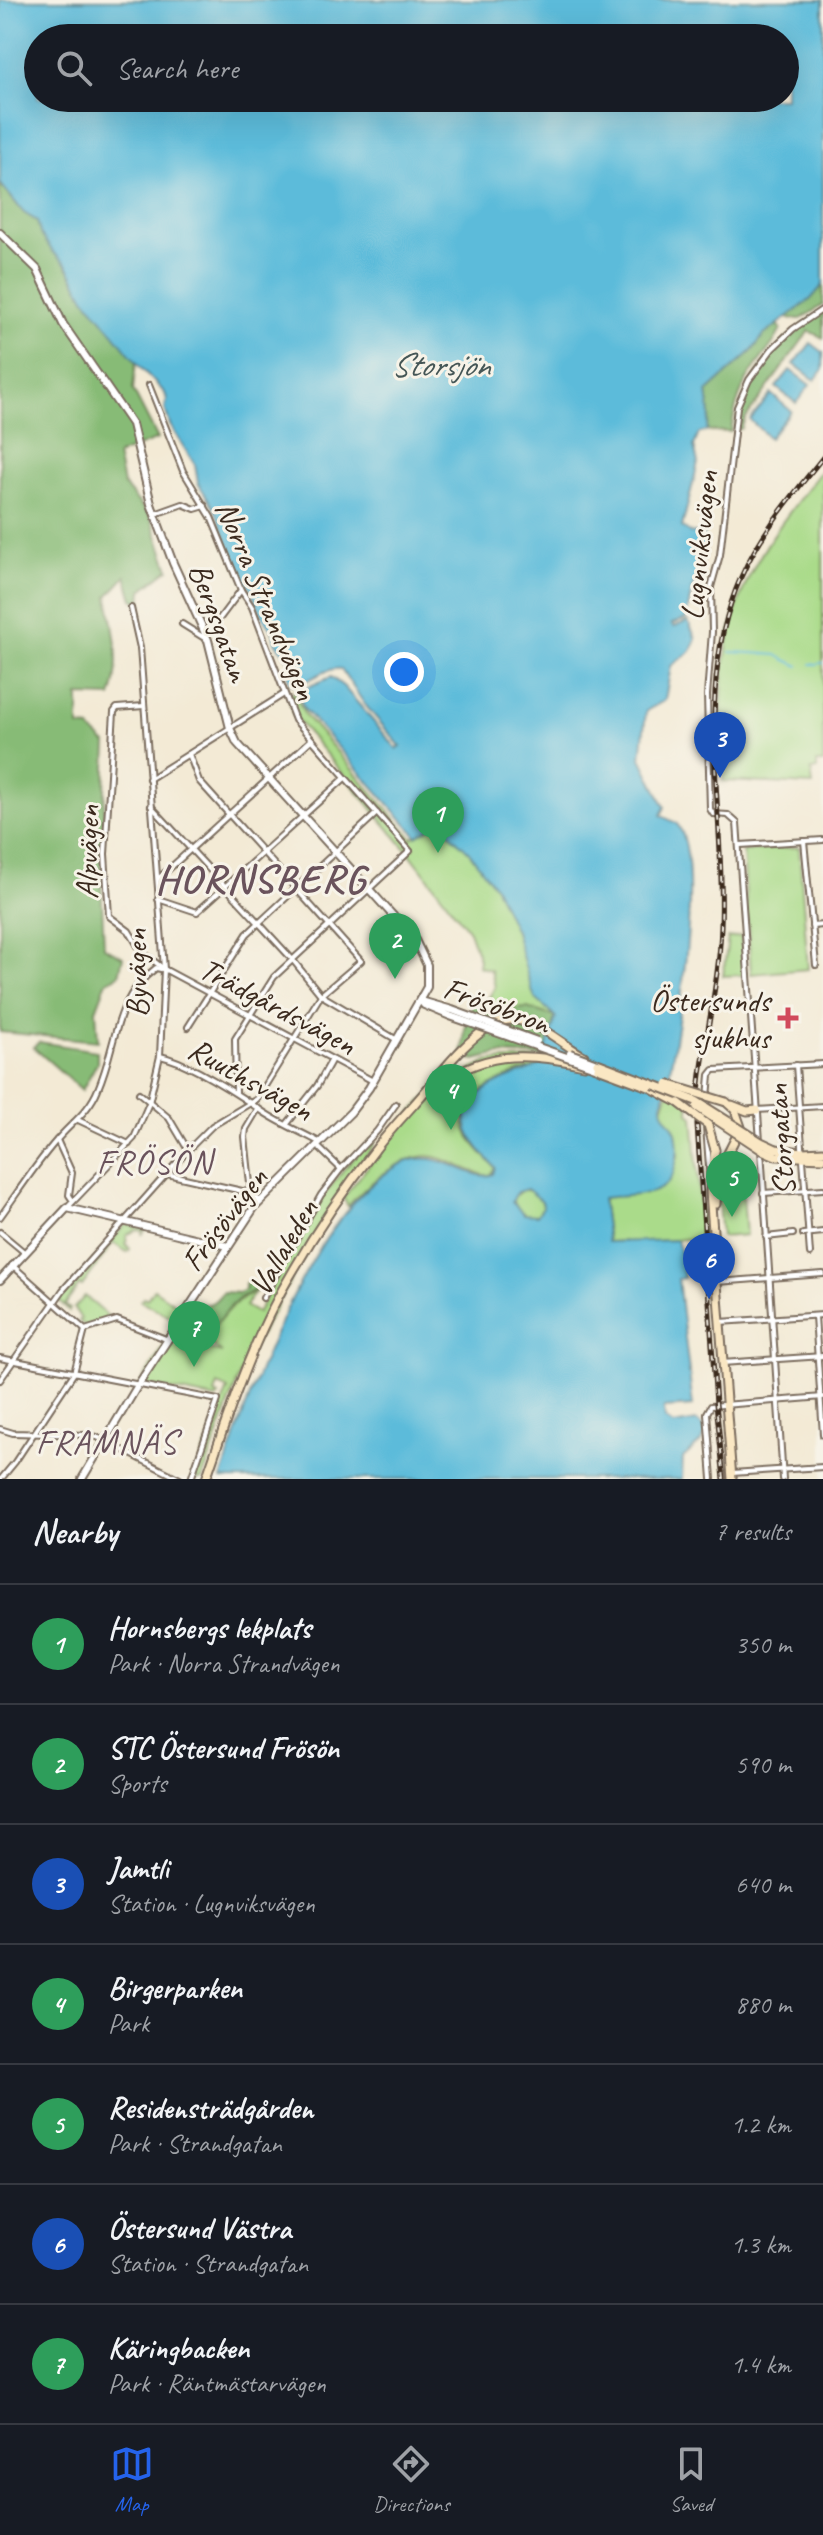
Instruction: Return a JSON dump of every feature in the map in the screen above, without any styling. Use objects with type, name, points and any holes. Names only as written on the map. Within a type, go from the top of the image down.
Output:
[{"type":"main road","name":"Frösöbron","points":[[503,1021],[524,1020],[597,1065],[656,1085],[726,1102],[738,1109],[757,1110]]},
{"type":"main road","name":"Vallaleden","points":[[206,1479],[247,1363],[291,1273],[343,1192],[377,1147],[468,1044],[489,1026],[503,1021]]},
{"type":"main road","name":"Frösöbron","points":[[515,1056],[597,1065],[630,1074],[696,1101],[776,1152]]},
{"type":"main road","name":"Vallaleden","points":[[416,1103],[448,1077],[470,1065],[515,1056]]},
{"type":"main road","points":[[630,1074],[656,1085],[700,1117],[711,1132],[715,1150],[711,1183],[717,1282],[732,1476]]},
{"type":"main road","name":"Frösöbron","points":[[656,1085],[711,1114],[762,1150],[776,1152]]},
{"type":"main road","points":[[726,1102],[735,1110],[741,1124]]},
{"type":"main road","points":[[717,1282],[715,1198],[718,1173],[738,1137],[745,1116],[757,1110]]},
{"type":"main road","points":[[803,1155],[823,1151]]},
{"type":"main road","points":[[776,1152],[823,1158]]},
{"type":"street","name":"Bergsgatan","points":[[0,233],[37,269],[63,324],[132,424],[147,492],[168,552],[208,640],[230,728],[243,753],[418,944],[427,965],[427,987]]},
{"type":"street","name":"Lugnviksvägen","points":[[740,845],[737,823],[728,815],[713,814],[710,809],[707,695],[712,632],[710,599],[720,555],[737,407],[749,380],[772,349],[793,329],[823,309]]},
{"type":"street","name":"Norra Strandvägen","points":[[149,385],[183,471],[205,506],[241,590],[252,607],[295,720],[410,851],[368,890]]},
{"type":"street","points":[[155,514],[183,504],[195,509],[205,506]]},
{"type":"street","points":[[211,630],[241,590]]},
{"type":"street","name":"Byvägen","points":[[0,1280],[129,1144],[149,1103],[160,1056],[164,969],[140,648],[131,608]]},
{"type":"street","points":[[182,624],[208,640]]},
{"type":"street","points":[[149,779],[284,694]]},
{"type":"street","name":"Alpvägen","points":[[144,706],[117,708],[114,712],[105,854],[107,912],[111,919],[129,931],[141,951],[164,969]]},
{"type":"street","points":[[158,879],[311,740]]},
{"type":"street","points":[[0,1380],[52,1303],[212,1126],[252,1103],[321,995],[361,961],[199,781],[189,754]]},
{"type":"street","points":[[158,899],[197,912],[345,778]]},
{"type":"street","points":[[150,804],[292,959],[321,995],[397,1040]]},
{"type":"street","points":[[188,1027],[247,934],[377,813]]},
{"type":"street","points":[[783,1479],[740,845],[823,840]]},
{"type":"street","points":[[804,841],[816,965]]},
{"type":"street","points":[[236,1093],[235,1039],[249,1015],[274,977],[368,890]]},
{"type":"street","points":[[812,926],[823,925]]},
{"type":"street","points":[[0,1217],[57,1140],[93,1101],[124,1004],[150,973],[156,968],[164,969]]},
{"type":"street","name":"Trädgårdsvägen","points":[[164,969],[373,1081]]},
{"type":"street","points":[[421,1001],[427,987]]},
{"type":"street","points":[[427,987],[440,1008]]},
{"type":"street","name":"Frösöbron","points":[[421,1001],[597,1065]]},
{"type":"street","name":"Frösövägen","points":[[82,1479],[166,1339],[228,1246],[260,1201],[359,1104],[421,1001]]},
{"type":"street","points":[[408,1022],[422,1011],[440,1008]]},
{"type":"street","name":"Ruuthsvägen","points":[[160,1056],[236,1093],[287,1124],[319,1144],[341,1169]]},
{"type":"street","points":[[287,1124],[317,1086],[332,1060]]},
{"type":"street","points":[[711,1183],[705,1131],[712,1071],[823,1064]]},
{"type":"street","name":"Storgatan","points":[[796,1065],[806,1234],[810,1254]]},
{"type":"street","points":[[139,1093],[169,1118],[188,1150]]},
{"type":"street","points":[[263,1298],[321,1195],[377,1131],[396,1104]]},
{"type":"street","points":[[757,1110],[823,1106]]},
{"type":"street","points":[[251,1193],[245,1137],[246,1129],[258,1109]]},
{"type":"street","points":[[78,1120],[129,1144]]},
{"type":"street","points":[[57,1140],[72,1173],[69,1195],[73,1201]]},
{"type":"street","points":[[167,1174],[251,1193],[260,1201]]},
{"type":"street","points":[[763,1193],[823,1189]]},
{"type":"street","points":[[67,1208],[228,1246]]},
{"type":"street","points":[[0,1232],[24,1252]]},
{"type":"street","points":[[806,1234],[823,1232]]},
{"type":"street","points":[[766,1237],[793,1234]]},
{"type":"street","points":[[12,1265],[85,1330]]},
{"type":"street","points":[[717,1282],[823,1274]]},
{"type":"street","points":[[720,1322],[823,1315]]},
{"type":"street","points":[[815,1316],[823,1435]]},
{"type":"street","points":[[85,1330],[117,1320],[166,1339]]},
{"type":"street","points":[[1,1479],[74,1373],[85,1330]]},
{"type":"street","points":[[722,1363],[820,1357]]},
{"type":"street","points":[[0,1358],[218,1400],[191,1479]]},
{"type":"street","points":[[712,1479],[708,1410],[713,1405],[822,1398]]},
{"type":"street","points":[[0,1429],[12,1433],[87,1435],[105,1440],[180,1479]]},
{"type":"street","points":[[732,1476],[823,1467]]},
{"type":"green space","points":[[0,184],[24,213],[37,221],[47,243],[62,258],[85,298],[136,361],[133,390],[158,439],[117,455],[123,484],[150,516],[169,569],[142,590],[141,604],[133,599],[126,576],[108,596],[117,660],[115,685],[111,697],[79,696],[79,727],[89,728],[107,745],[101,879],[104,947],[123,957],[119,975],[107,981],[96,1010],[98,1041],[0,1032]]},
{"type":"green space","points":[[823,285],[823,305],[801,319],[784,318],[811,299]]},
{"type":"green space","points":[[823,311],[823,338],[809,331],[745,419],[741,429],[735,429],[747,392],[766,361],[792,334]]},
{"type":"green space","points":[[778,323],[781,329],[779,334],[742,389],[731,432],[707,431],[710,415],[707,392]]},
{"type":"green space","points":[[823,468],[823,763],[817,763],[817,769],[811,770],[813,785],[723,781],[723,676],[732,624],[750,575],[766,547]]},
{"type":"green space","points":[[294,692],[305,715],[412,838],[439,823],[479,861],[507,912],[534,991],[556,1017],[527,1008],[487,1012],[488,999],[495,987],[491,970],[478,966],[479,959],[469,931],[407,850],[293,715],[288,695]]},
{"type":"green space","points":[[799,847],[808,969],[751,974],[743,851]]},
{"type":"green space","points":[[741,936],[743,975],[723,976],[728,938]]},
{"type":"green space","points":[[488,999],[488,1012],[527,1008],[556,1017],[553,1023],[555,1057],[500,1054],[475,1060],[462,1057],[465,1029],[474,1000]]},
{"type":"green space","points":[[39,1042],[97,1051],[97,1063],[82,1090],[33,1047]]},
{"type":"green space","points":[[541,1059],[539,1066],[493,1084],[472,1100],[466,1109],[464,1119],[467,1133],[495,1167],[490,1176],[442,1159],[423,1156],[387,1171],[348,1206],[343,1198],[405,1120],[446,1081],[490,1061]]},
{"type":"green space","points":[[670,1087],[690,1092],[689,1113],[693,1116],[703,1238],[608,1242],[602,1197],[636,1195],[678,1158],[676,1132],[662,1112]]},
{"type":"green space","points":[[371,1140],[375,1144],[341,1190],[244,1363],[202,1479],[193,1479],[228,1389],[218,1385],[215,1394],[219,1396],[216,1399],[140,1384],[168,1340],[222,1353],[205,1339],[233,1305],[256,1291],[245,1306],[257,1313],[322,1198]]},
{"type":"green space","points":[[522,1190],[539,1197],[543,1209],[537,1215],[527,1215],[515,1208],[512,1198]]},
{"type":"green space","points":[[743,1197],[746,1235],[721,1237],[718,1199]]},
{"type":"green space","points":[[126,1224],[146,1229],[142,1235],[143,1231],[136,1230],[127,1235],[126,1244],[130,1249],[127,1252],[113,1243],[65,1305],[69,1311],[58,1301]]},
{"type":"green space","points":[[245,1283],[261,1287],[241,1297],[229,1308],[205,1339],[208,1342],[202,1347],[202,1354],[196,1356],[193,1354],[194,1347],[180,1346],[177,1334],[185,1323],[201,1314],[201,1304],[211,1303],[223,1292],[239,1293],[245,1289]]},
{"type":"green space","points":[[154,1289],[180,1307],[174,1319],[141,1301],[144,1297],[147,1299]]},
{"type":"green space","points":[[85,1296],[111,1319],[85,1326],[79,1321],[81,1319],[74,1308]]},
{"type":"water","name":"Storsjön","points":[[0,0],[823,0],[823,285],[811,299],[764,335],[752,351],[707,392],[710,415],[707,431],[699,433],[694,446],[698,463],[682,527],[691,533],[703,534],[706,553],[692,589],[686,619],[672,624],[674,627],[688,621],[696,639],[691,651],[671,666],[665,700],[646,711],[641,758],[665,807],[661,815],[676,823],[685,842],[689,874],[686,960],[662,1105],[676,1133],[678,1152],[669,1181],[654,1192],[602,1198],[608,1242],[677,1240],[683,1263],[684,1278],[678,1279],[693,1406],[664,1408],[665,1419],[673,1425],[697,1421],[706,1429],[702,1441],[683,1458],[682,1479],[221,1479],[249,1398],[289,1305],[312,1261],[339,1221],[368,1188],[399,1165],[413,1159],[440,1161],[484,1176],[493,1174],[495,1167],[468,1131],[467,1110],[484,1090],[541,1064],[556,1017],[536,999],[515,931],[495,887],[469,852],[439,823],[417,836],[304,709],[298,691],[331,677],[344,687],[397,749],[401,747],[365,705],[341,669],[329,670],[294,685],[289,680],[287,671],[291,663],[275,641],[251,589],[238,569],[215,510],[198,483],[195,465],[170,425],[165,409],[165,393],[85,298],[67,265],[40,233],[37,221],[24,213],[0,183]],"holes":[[[527,1189],[542,1201],[543,1207],[537,1215],[524,1214],[512,1202],[517,1192]]]},
{"type":"water","points":[[811,343],[823,352],[823,369],[815,380],[794,364]]},
{"type":"water","points":[[790,370],[810,385],[796,403],[776,387]]},
{"type":"water","points":[[771,394],[791,411],[769,438],[750,420]]},
{"type":"waterway","points":[[730,652],[751,653]]},
{"type":"waterway","points":[[752,653],[777,655],[785,660]]},
{"type":"waterway","points":[[786,660],[799,666]]},
{"type":"waterway","points":[[811,664],[818,664]]},
{"type":"railway","points":[[724,1479],[697,1125],[721,926],[714,749],[718,662],[726,619],[749,560],[778,514],[823,457]]},
{"type":"place","name":"Jamtli","points":[[720,778]]},
{"type":"place","name":"Hornsbergs lekplats","points":[[438,853]]},
{"type":"place","name":"STC Östersund Frösön","points":[[395,979]]},
{"type":"place","name":"Östersunds sjukhus","points":[[788,1018]]},
{"type":"place","name":"Birgerparken","points":[[451,1130]]},
{"type":"place","name":"Residensträdgården","points":[[732,1217]]},
{"type":"place","name":"Östersund Västra","points":[[709,1299]]},
{"type":"place","name":"Käringbacken","points":[[194,1367]]},
{"type":"district","name":"HORNSBERG","points":[[261,878]]},
{"type":"district","name":"FRÖSÖN","points":[[155,1161]]},
{"type":"district","name":"FRAMNÄS","points":[[107,1441]]}]
